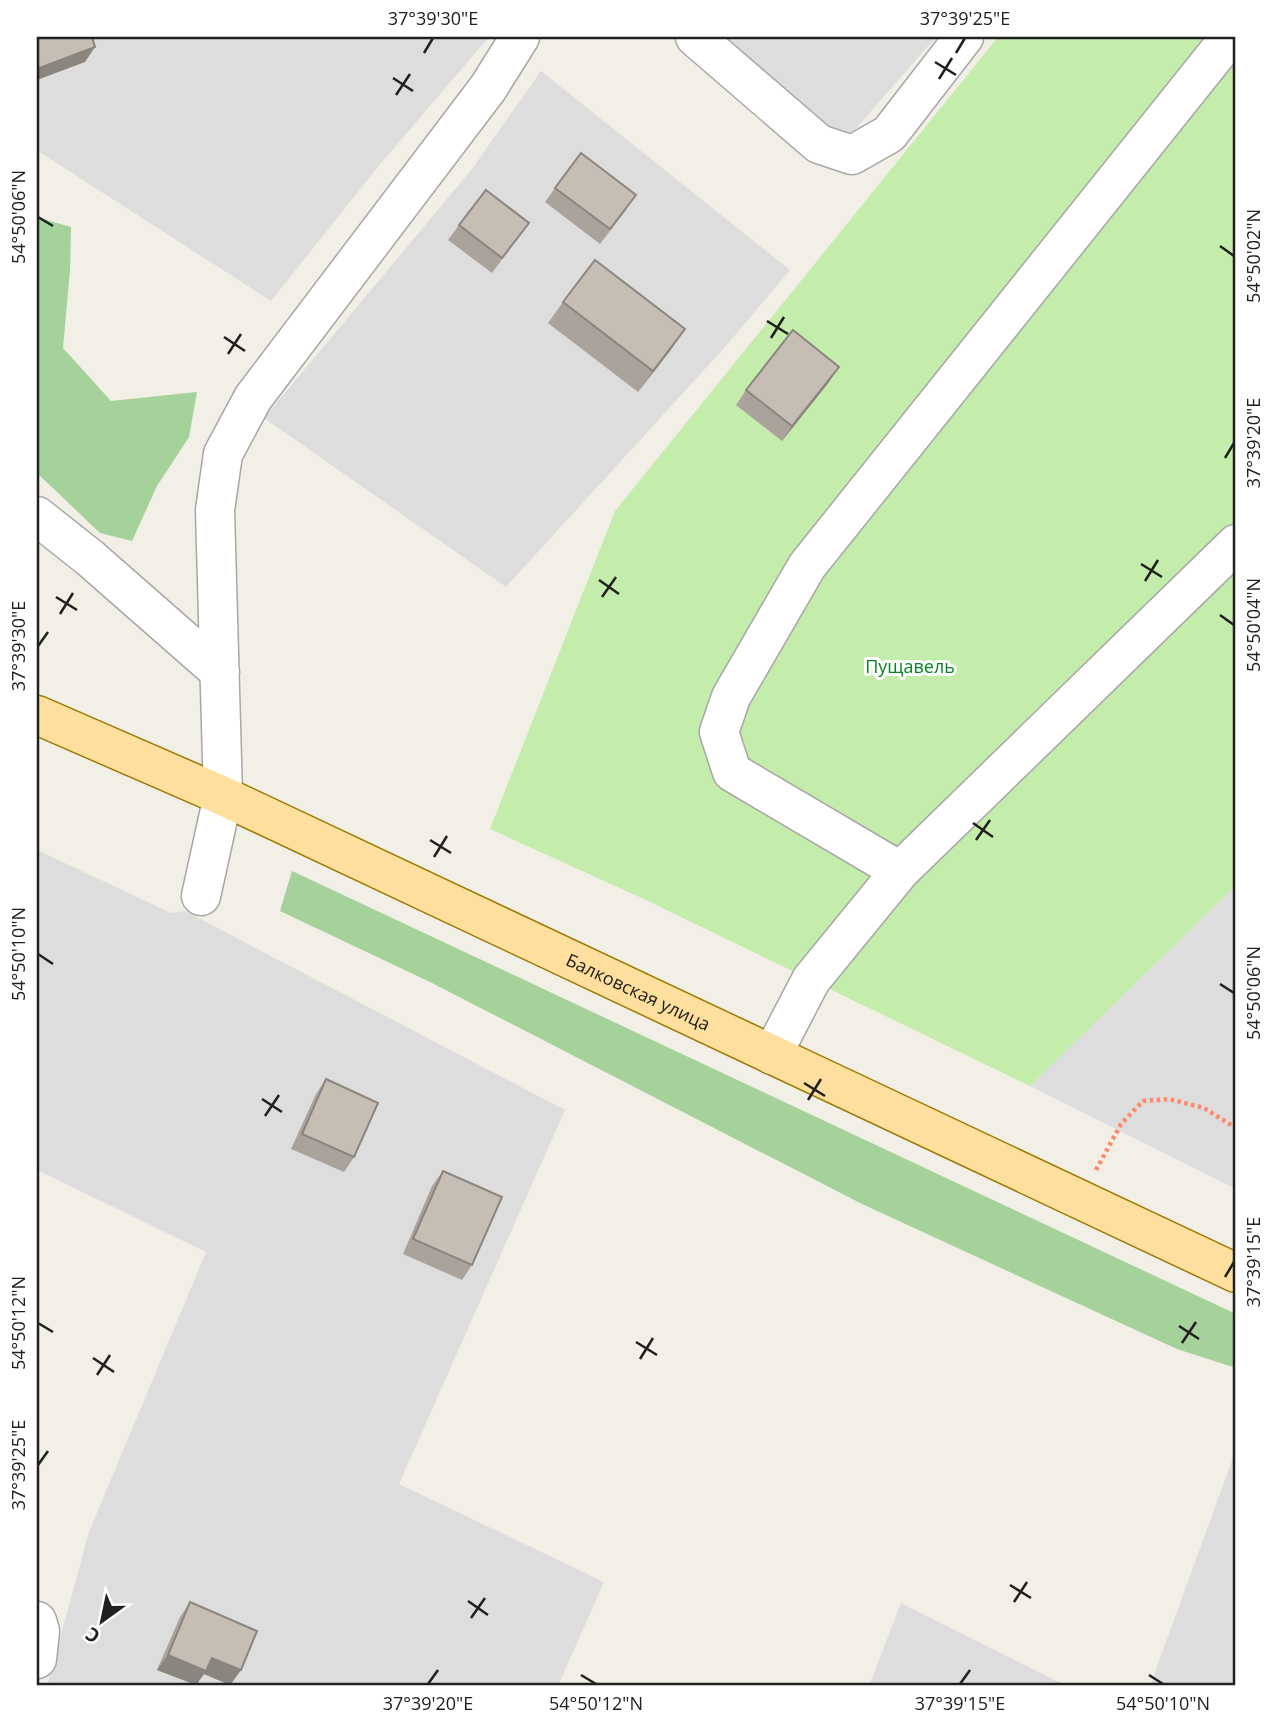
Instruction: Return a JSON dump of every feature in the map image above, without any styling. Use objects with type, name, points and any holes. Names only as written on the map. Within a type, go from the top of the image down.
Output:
[{"type":"main road","name":"Балковская улица","points":[[37,715],[223,796],[1236,1273]]},
{"type":"street","points":[[201,896],[223,796],[215,510],[223,454],[253,398],[488,88],[520,37]]},
{"type":"street","points":[[695,37],[819,144],[852,155],[889,134],[964,37]]},
{"type":"street","points":[[900,871],[732,772],[719,732],[732,697],[807,566],[1230,37]]},
{"type":"street","points":[[37,516],[90,558],[220,672]]},
{"type":"street","points":[[772,1055],[811,980],[900,871],[1236,544]]},
{"type":"street","points":[[37,1621],[40,1632],[37,1658]]},
{"type":"path","points":[[1081,1199],[1121,1124],[1143,1101],[1169,1099],[1204,1108],[1236,1128]]},
{"type":"shaded area","points":[[37,37],[489,37],[377,168],[271,301],[37,152]]},
{"type":"shaded area","points":[[717,37],[936,37],[852,133],[818,123]]},
{"type":"shaded area","points":[[541,71],[790,270],[725,347],[506,587],[264,418],[472,169]]},
{"type":"shaded area","points":[[37,850],[171,913],[185,911],[565,1110],[399,1484],[604,1582],[558,1686],[47,1686],[89,1532],[206,1252],[37,1170]]},
{"type":"shaded area","points":[[1236,885],[1236,1189],[1030,1086]]},
{"type":"shaded area","points":[[1233,1458],[1236,1460],[1236,1686],[1150,1686]]},
{"type":"shaded area","points":[[901,1603],[1067,1686],[869,1686]]},
{"type":"green space","name":"Пущавель","points":[[998,37],[1236,37],[1236,885],[1030,1086],[646,900],[490,829],[615,511]]},
{"type":"green space","points":[[37,217],[71,227],[63,348],[111,401],[197,392],[189,437],[157,486],[132,541],[100,533],[37,473]]},
{"type":"green space","points":[[292,871],[1236,1314],[1236,1368],[1177,1349],[862,1204],[430,982],[280,911]]},
{"type":"building","points":[[37,37],[92,37],[95,47],[37,69]]},
{"type":"building","points":[[581,153],[636,195],[610,229],[555,188]]},
{"type":"building","points":[[486,190],[529,223],[502,258],[459,225]]},
{"type":"building","points":[[595,260],[685,329],[653,371],[563,302]]},
{"type":"building","points":[[793,330],[839,367],[792,426],[746,390]]},
{"type":"building","points":[[326,1079],[378,1103],[354,1157],[302,1134]]},
{"type":"building","points":[[443,1171],[502,1197],[472,1265],[413,1239]]},
{"type":"building","points":[[190,1602],[257,1631],[241,1670],[212,1658],[206,1671],[168,1655]]}]
